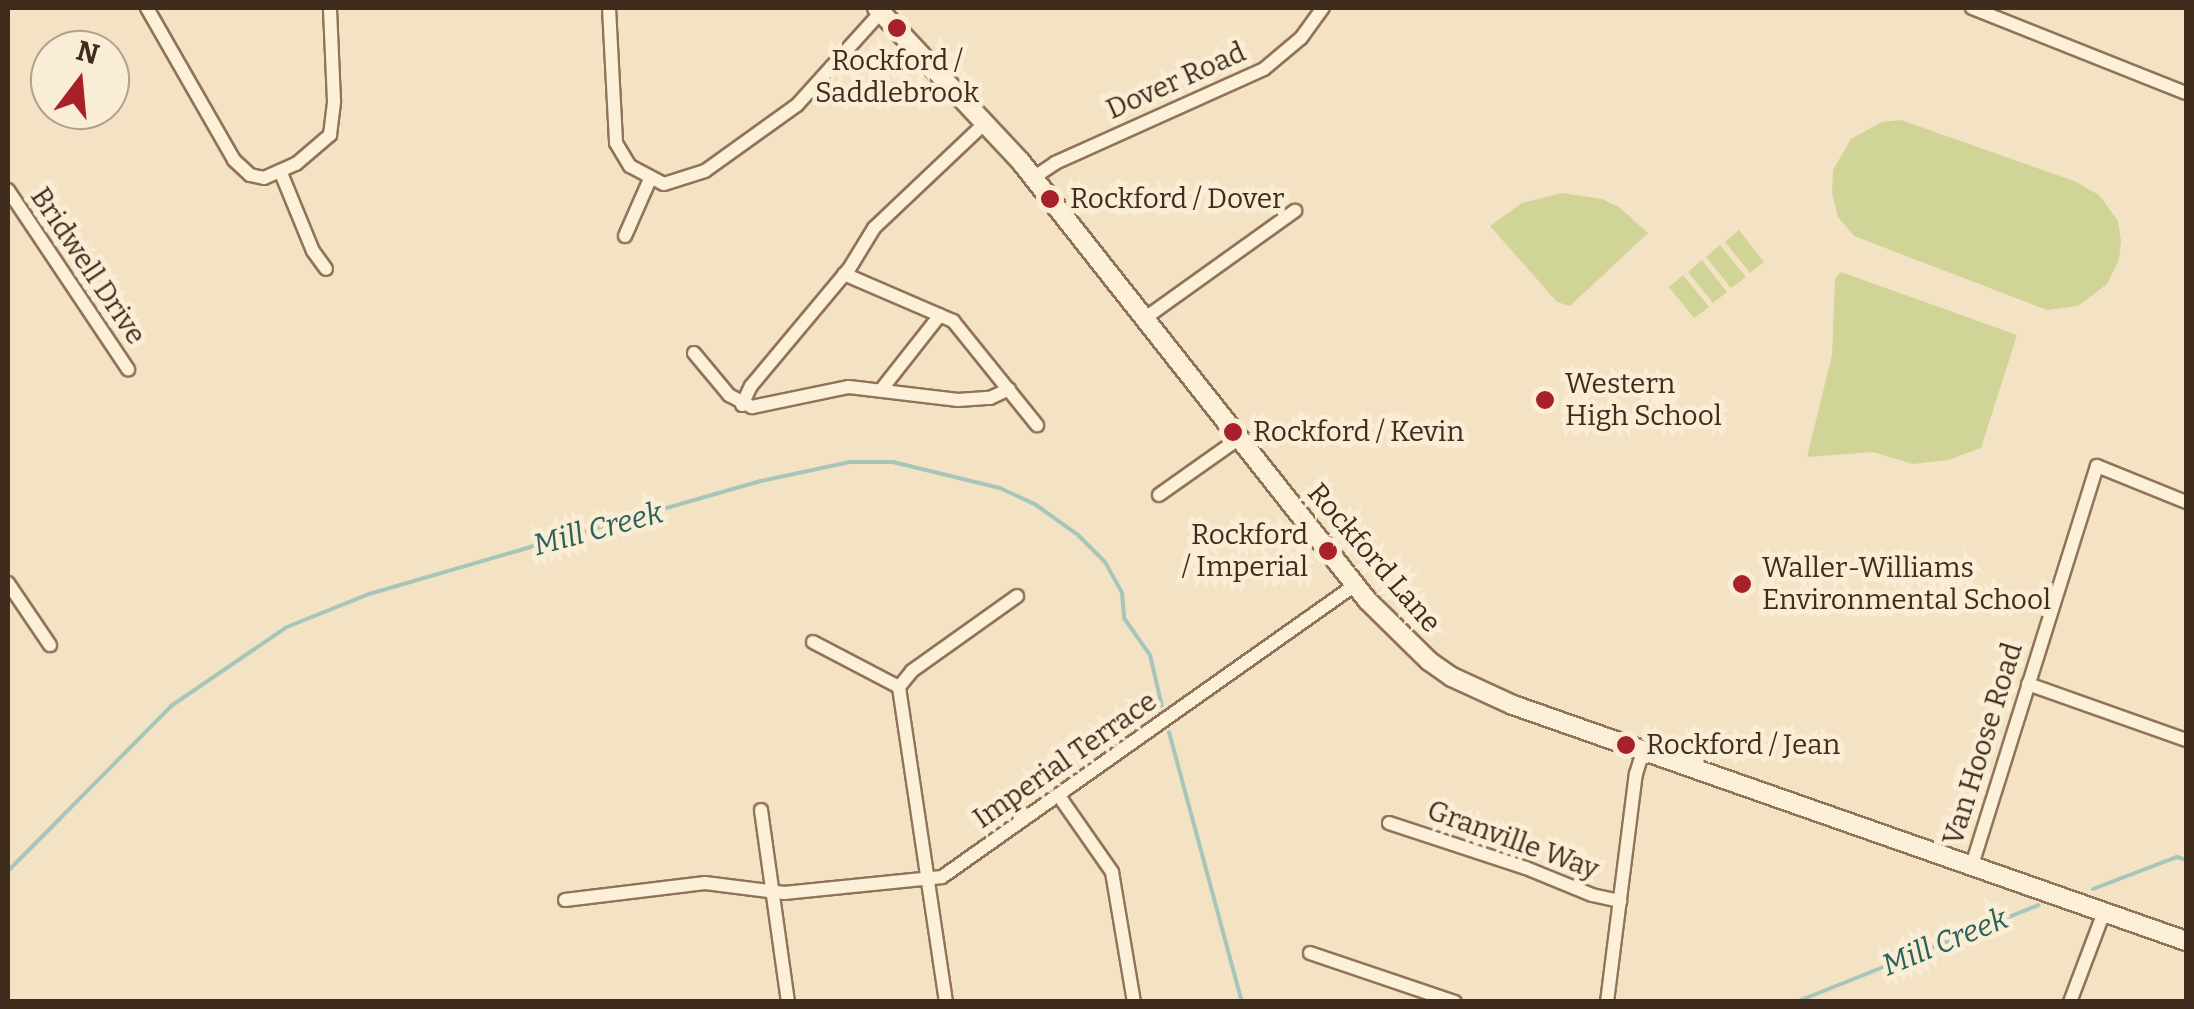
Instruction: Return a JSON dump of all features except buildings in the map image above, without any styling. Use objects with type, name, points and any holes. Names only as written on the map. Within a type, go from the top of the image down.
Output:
[{"type":"main road","name":"Rockford Lane","points":[[879,10],[986,122],[1033,178],[1355,585],[1397,633],[1452,677],[1500,700],[2186,942]]},
{"type":"street","points":[[147,8],[240,167],[256,178],[281,172],[319,148],[334,123],[330,8]]},
{"type":"street","points":[[609,8],[616,142],[630,166],[650,178],[674,184],[706,172],[796,105],[879,10]]},
{"type":"street","name":"Dover Road","points":[[1033,178],[1055,162],[1264,69],[1301,38],[1323,8]]},
{"type":"street","points":[[1972,8],[2186,93]]},
{"type":"street","points":[[742,405],[751,386],[844,274],[874,228],[986,122]]},
{"type":"street","points":[[281,172],[313,252],[326,268]]},
{"type":"street","points":[[625,236],[650,178]]},
{"type":"street","name":"Bridwell Drive","points":[[8,190],[128,370]]},
{"type":"street","points":[[1144,320],[1295,211]]},
{"type":"street","points":[[844,274],[957,324],[1037,425]]},
{"type":"street","points":[[880,390],[940,315]]},
{"type":"street","points":[[694,353],[742,405],[765,406],[831,390],[880,390],[958,400],[990,398],[1009,388]]},
{"type":"street","points":[[1159,495],[1238,440]]},
{"type":"street","name":"Van Hoose Road","points":[[1972,865],[2097,466],[2186,502]]},
{"type":"street","points":[[8,583],[50,645]]},
{"type":"street","name":"Imperial Terrace","points":[[565,900],[705,883],[773,891],[850,889],[929,879],[954,870],[1355,585]]},
{"type":"street","points":[[946,1002],[899,687],[912,671],[1017,596]]},
{"type":"street","points":[[813,642],[899,687]]},
{"type":"street","points":[[2028,684],[2186,740]]},
{"type":"street","points":[[1607,1002],[1636,774],[1643,751]]},
{"type":"street","points":[[1059,796],[1112,872],[1134,1002]]},
{"type":"street","points":[[761,810],[788,1002]]},
{"type":"street","name":"Granville Way","points":[[1389,823],[1526,868],[1592,896],[1620,901]]},
{"type":"street","points":[[2070,1002],[2104,912]]},
{"type":"street","points":[[1310,953],[1454,1002]]},
{"type":"green space","points":[[1901,120],[2074,181],[2099,195],[2118,221],[2121,241],[2119,260],[2107,284],[2078,306],[2047,310],[1854,236],[1838,217],[1832,193],[1833,170],[1851,139],[1882,122]]},
{"type":"green space","points":[[1562,193],[1602,199],[1619,207],[1648,233],[1570,306],[1557,302],[1490,226],[1522,203]]},
{"type":"green space","points":[[1739,230],[1764,262],[1750,273],[1725,242]]},
{"type":"green space","points":[[1720,245],[1746,277],[1731,288],[1706,257]]},
{"type":"green space","points":[[1702,260],[1727,292],[1713,303],[1688,272]]},
{"type":"green space","points":[[1841,272],[2017,335],[1981,448],[1948,460],[1913,464],[1873,452],[1807,457],[1832,355],[1835,279]]},
{"type":"green space","points":[[1683,275],[1709,307],[1694,318],[1669,287]]},
{"type":"waterway","name":"Mill Creek","points":[[8,871],[171,706],[287,627],[369,594],[761,481],[850,462],[893,462],[1000,488],[1036,505],[1078,535],[1105,562],[1122,593],[1124,618],[1150,655],[1162,706]]},
{"type":"waterway","name":"Mill Creek","points":[[1169,732],[1242,1002]]},
{"type":"waterway","name":"Mill Creek","points":[[2093,889],[2177,857],[2186,860]]},
{"type":"waterway","name":"Mill Creek","points":[[1796,1002],[2038,905]]},
{"type":"place","name":"Rockford / Saddlebrook","points":[[897,28]]},
{"type":"place","name":"Rockford / Dover","points":[[1050,199]]},
{"type":"place","name":"Western High School","points":[[1545,400]]},
{"type":"place","name":"Rockford / Kevin","points":[[1233,432]]},
{"type":"place","name":"Rockford / Imperial","points":[[1328,551]]},
{"type":"place","name":"Waller-Williams Environmental School","points":[[1742,584]]},
{"type":"place","name":"Rockford / Jean","points":[[1626,745]]}]
